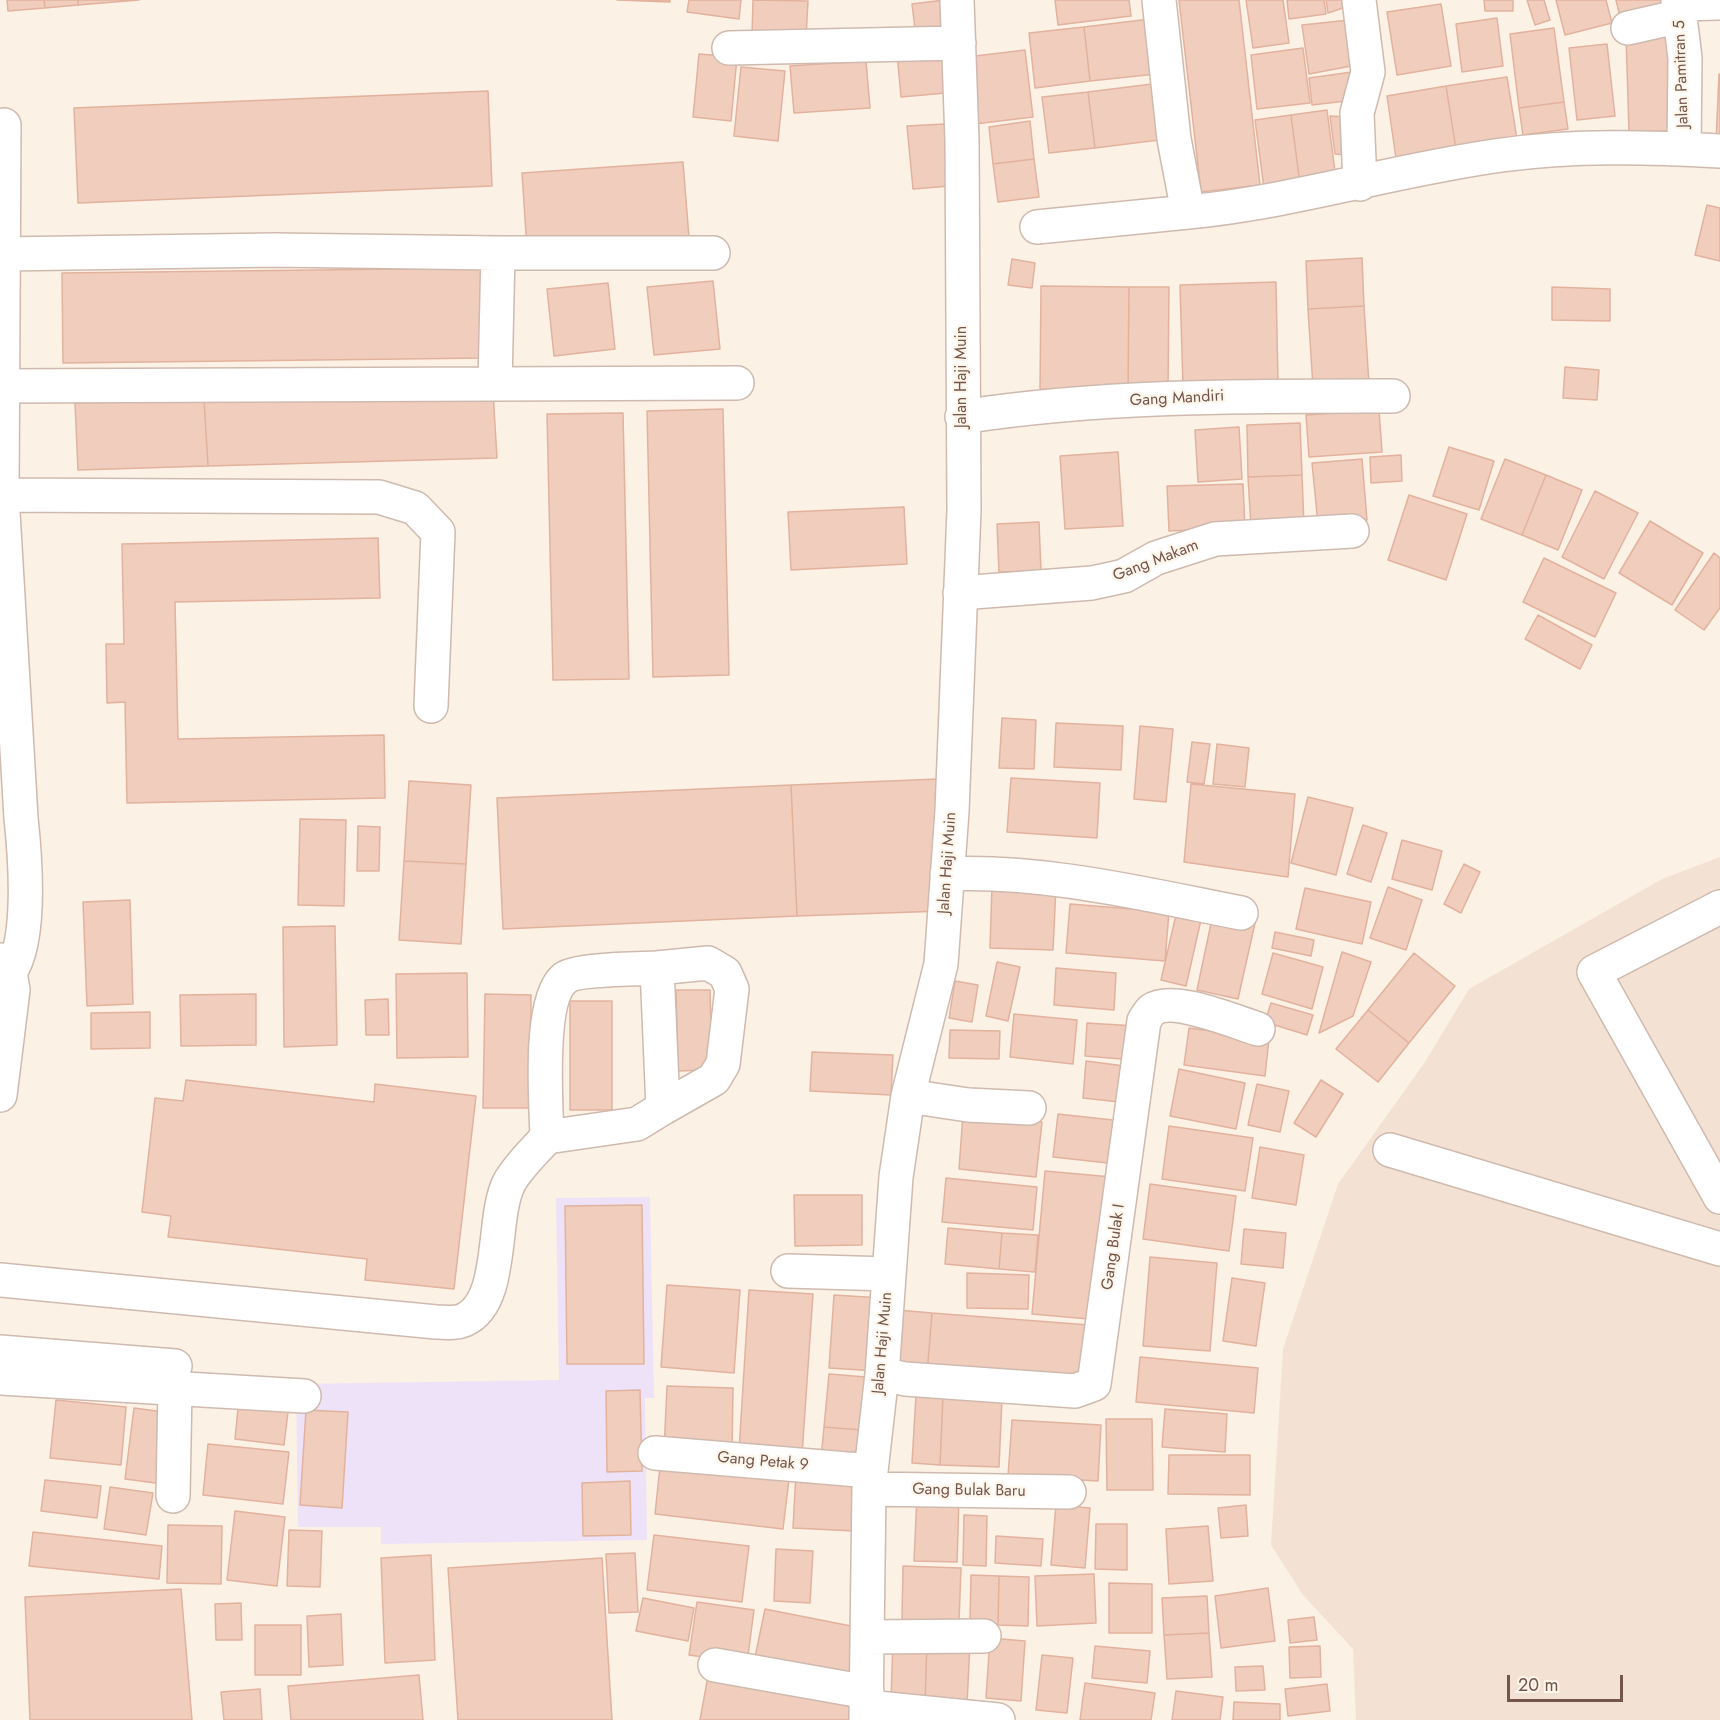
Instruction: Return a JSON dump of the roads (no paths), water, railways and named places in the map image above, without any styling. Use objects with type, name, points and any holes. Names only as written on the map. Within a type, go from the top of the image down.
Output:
[{"type":"street","name":"Jalan Haji Muin","points":[[867,1706],[870,1480],[882,1374],[896,1177],[908,1096],[932,1009],[941,964],[958,694],[964,510],[962,140],[957,0]]},
{"type":"street","points":[[1159,0],[1174,139],[1188,212]]},
{"type":"street","points":[[1359,0],[1368,72],[1357,113],[1360,184]]},
{"type":"street","points":[[1628,28],[1679,7],[1720,3]]},
{"type":"street","name":"Jalan Pamitran 5","points":[[1679,7],[1685,58],[1684,149]]},
{"type":"street","points":[[729,48],[959,43]]},
{"type":"street","points":[[0,1095],[13,990],[5,966],[14,966],[22,935],[26,864],[21,818],[2,495],[4,125]]},
{"type":"street","points":[[1037,227],[1188,212],[1360,184],[1503,155],[1596,149],[1720,151]]},
{"type":"street","points":[[2,254],[276,250],[713,253]]},
{"type":"street","points":[[495,383],[498,253]]},
{"type":"street","points":[[2,386],[737,383]]},
{"type":"street","name":"Gang Mandiri","points":[[962,417],[1089,404],[1238,396],[1393,396]]},
{"type":"street","points":[[2,495],[379,497],[415,508],[438,532],[431,706]]},
{"type":"street","name":"Gang Makam","points":[[960,593],[1092,584],[1124,576],[1156,558],[1215,539],[1352,531]]},
{"type":"street","points":[[946,874],[975,873],[1079,882],[1241,913]]},
{"type":"street","points":[[1720,908],[1594,972],[1720,1197]]},
{"type":"street","points":[[0,1280],[436,1322],[463,1321],[479,1308],[492,1278],[502,1203],[509,1183],[547,1137],[546,1047],[551,1006],[557,988],[566,977],[579,974],[708,963],[725,973],[732,989],[723,1064],[714,1079],[637,1124],[547,1137]]},
{"type":"street","points":[[657,968],[663,1108]]},
{"type":"street","name":"Gang Bulak I","points":[[882,1374],[905,1379],[1075,1391],[1094,1384],[1144,1021],[1152,1010],[1166,1005],[1184,1007],[1258,1029]]},
{"type":"street","points":[[908,1096],[968,1105],[1029,1108]]},
{"type":"street","points":[[1390,1150],[1720,1249]]},
{"type":"street","points":[[788,1271],[889,1274]]},
{"type":"street","points":[[0,1352],[302,1385],[175,1388],[0,1378]]},
{"type":"street","points":[[173,1496],[175,1388]]},
{"type":"street","name":"Gang Petak 9","points":[[656,1453],[870,1480]]},
{"type":"street","name":"Gang Bulak Baru","points":[[870,1480],[1069,1492]]},
{"type":"street","points":[[868,1637],[984,1636]]},
{"type":"street","points":[[715,1665],[867,1706],[998,1720]]}]
